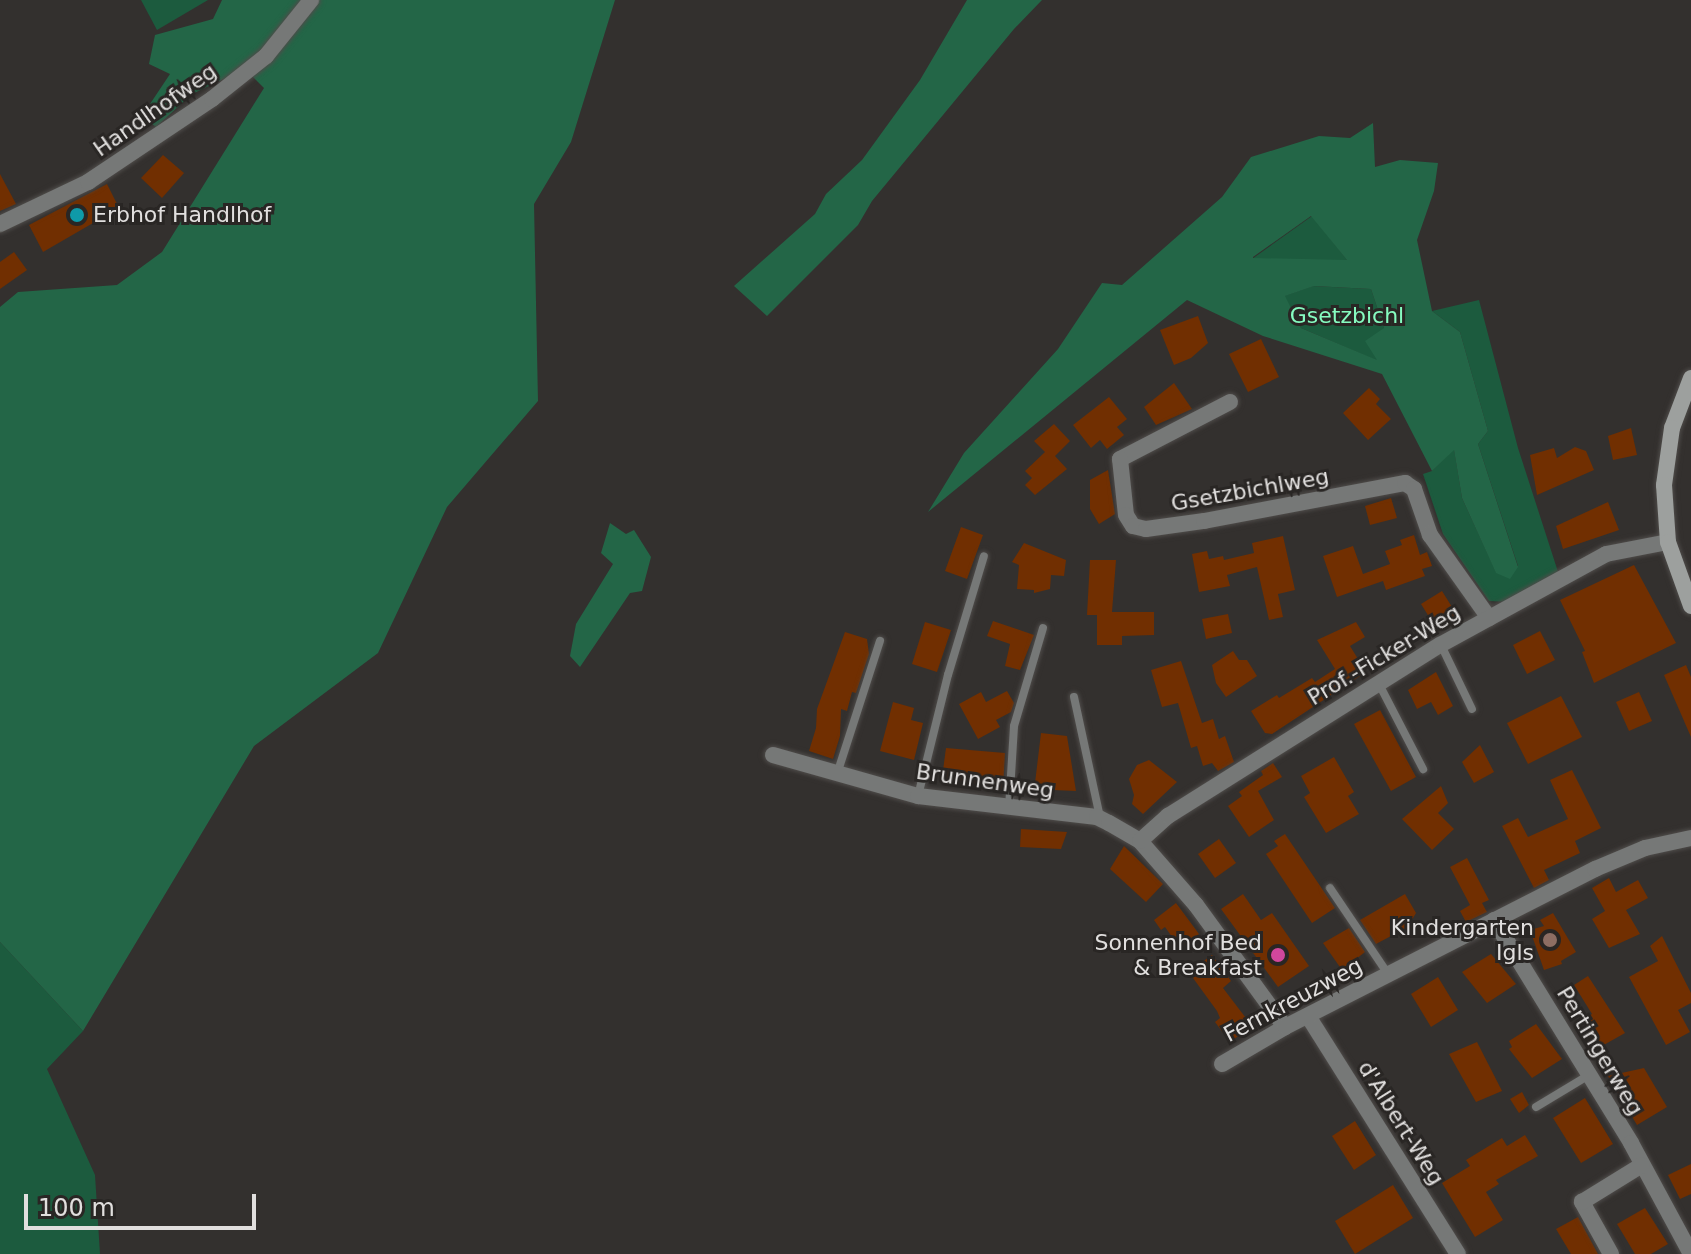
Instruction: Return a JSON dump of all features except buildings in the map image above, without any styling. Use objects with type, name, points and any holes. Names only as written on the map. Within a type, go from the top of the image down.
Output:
[{"type":"main road","points":[[1691,378],[1677,412],[1665,465],[1668,542],[1691,606]]},
{"type":"street","name":"Handlhofweg","points":[[0,224],[88,182],[212,99],[266,56],[311,0]]},
{"type":"street","name":"Gsetzbichlweg","points":[[1230,402],[1120,459],[1126,515],[1133,526],[1146,529],[1204,521],[1405,483],[1414,489],[1430,535],[1489,618]]},
{"type":"street","name":"Prof.-Ficker-Weg","points":[[1140,841],[1168,816],[1440,645],[1606,554],[1668,542]]},
{"type":"street","name":"Brunnenweg","points":[[773,755],[918,796],[1100,818],[1140,841],[1196,905],[1285,1027]]},
{"type":"street","name":"Fernkreuzweg","points":[[1222,1064],[1285,1027],[1631,853],[1691,838]]},
{"type":"street","name":"Pertingerweg","points":[[1494,920],[1589,1075],[1691,1254]]},
{"type":"street","name":"d'Albert-Weg","points":[[1308,1016],[1458,1254]]},
{"type":"street","points":[[1611,1254],[1582,1202],[1642,1165]]},
{"type":"lane","points":[[918,796],[948,675],[984,556]]},
{"type":"lane","points":[[1009,809],[1014,726],[1043,628]]},
{"type":"lane","points":[[837,775],[880,641]]},
{"type":"lane","points":[[1440,645],[1472,709]]},
{"type":"lane","points":[[1378,684],[1423,769]]},
{"type":"lane","points":[[1074,697],[1100,818]]},
{"type":"lane","points":[[1330,888],[1388,974]]},
{"type":"lane","points":[[1536,1107],[1589,1075]]},
{"type":"green space","points":[[141,0],[208,0],[157,30]]},
{"type":"green space","points":[[222,0],[615,0],[571,142],[534,204],[538,401],[447,507],[378,653],[254,746],[83,1031],[0,942],[0,307],[18,292],[117,285],[162,252],[264,88],[245,69],[192,94],[156,127],[142,116],[170,74],[149,64],[155,35],[213,19]]},
{"type":"green space","points":[[967,0],[1042,0],[1014,29],[872,201],[858,225],[767,316],[734,286],[815,214],[826,194],[862,160],[920,80]]},
{"type":"green space","points":[[1373,123],[1375,167],[1400,160],[1438,163],[1434,191],[1417,240],[1432,311],[1460,332],[1488,431],[1478,444],[1518,567],[1510,579],[1496,573],[1462,498],[1454,450],[1432,471],[1382,374],[1263,336],[1187,300],[928,512],[964,453],[1058,349],[1102,283],[1122,285],[1222,197],[1251,157],[1319,136],[1350,138]],"holes":[[[1311,216],[1347,260],[1253,258],[1253,257]],[[1314,286],[1371,289],[1384,328],[1365,341],[1377,360],[1301,328],[1285,296]]]},
{"type":"green space","points":[[1312,216],[1348,261],[1252,259]]},
{"type":"green space","name":"Gsetzbichl","points":[[1313,286],[1371,289],[1384,328],[1378,361],[1301,328],[1284,296]]},
{"type":"green space","name":"Gsetzbichl","points":[[1479,300],[1518,448],[1560,578],[1509,602],[1489,601],[1443,534],[1423,474],[1432,471],[1454,449],[1462,498],[1496,572],[1518,566],[1478,444],[1488,431],[1460,332],[1432,311]]},
{"type":"green space","points":[[610,523],[626,534],[634,530],[651,557],[642,591],[630,593],[580,667],[570,656],[576,624],[613,564],[601,553]]},
{"type":"green space","points":[[0,942],[83,1031],[47,1069],[95,1175],[100,1254],[0,1254]]},
{"type":"place","name":"Erbhof Handlhof","points":[[77,215]]},
{"type":"place","name":"Kindergarten Igls","points":[[1550,940]]},
{"type":"place","name":"Sonnenhof Bed & Breakfast","points":[[1278,955]]}]
